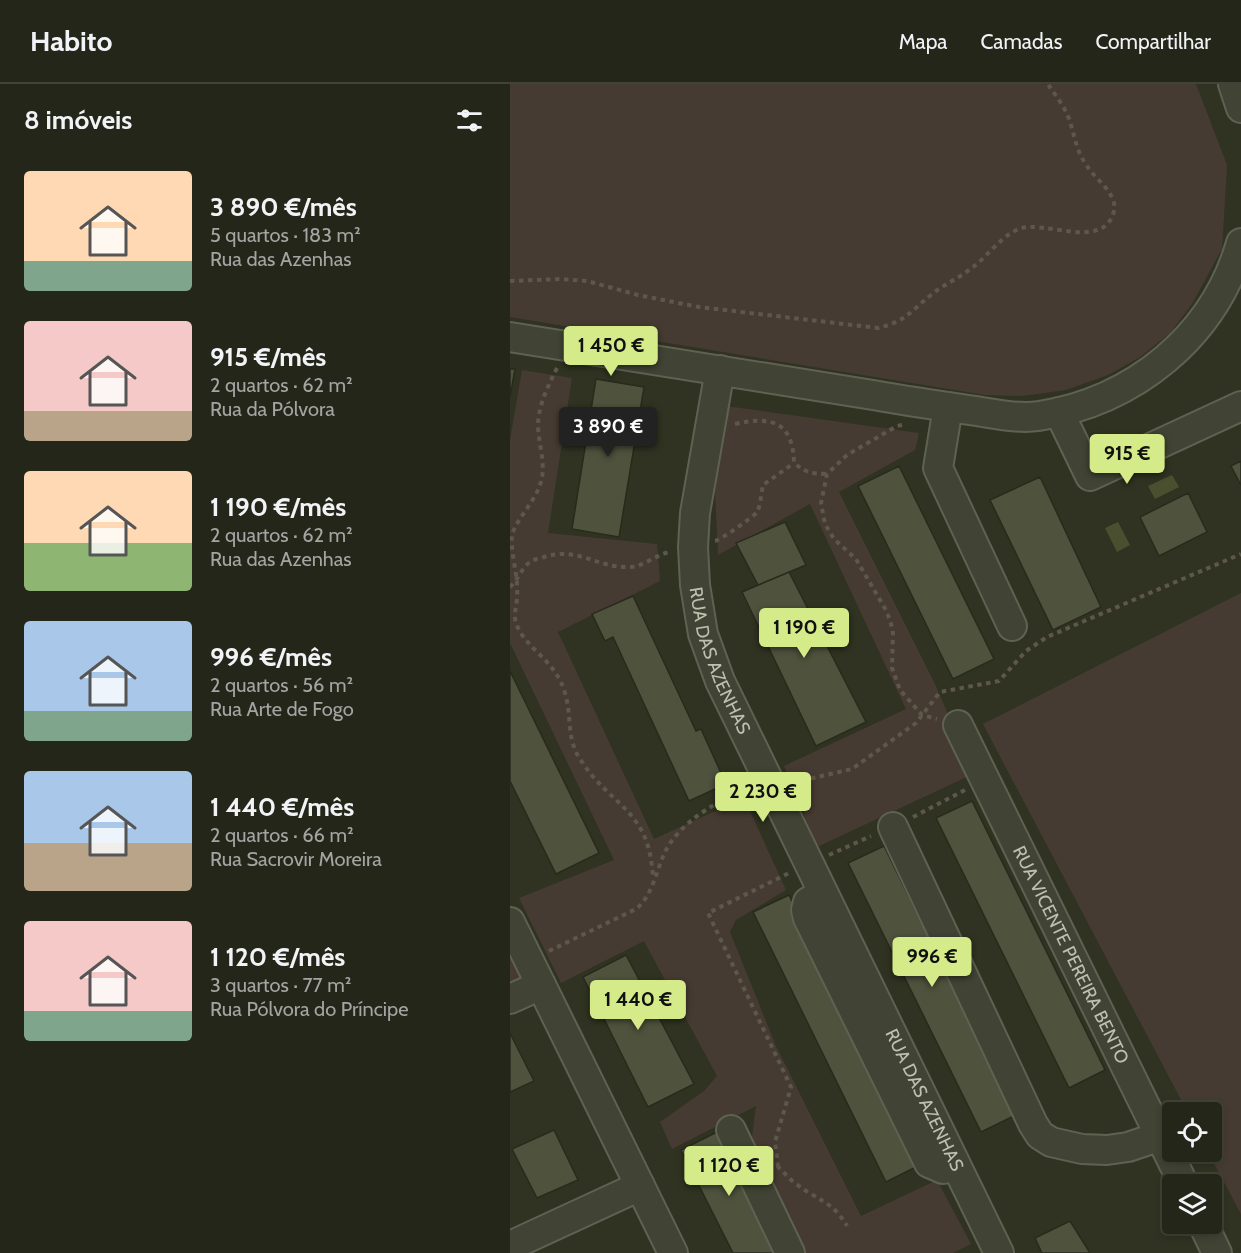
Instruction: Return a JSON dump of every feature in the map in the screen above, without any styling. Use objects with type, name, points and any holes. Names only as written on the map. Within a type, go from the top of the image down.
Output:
[{"type":"street","points":[[1233,84],[1241,108]]},
{"type":"street","points":[[510,337],[948,407],[1017,416],[1035,416],[1059,412],[1108,396],[1150,373],[1171,356],[1204,320],[1230,274],[1241,243]]},
{"type":"street","name":"RUA DAS AZENHAS","points":[[720,370],[695,513],[693,547],[699,608],[710,657],[956,1166],[989,1249]]},
{"type":"street","points":[[1059,412],[1090,476],[1241,406]]},
{"type":"street","points":[[948,407],[938,468],[1012,626]]},
{"type":"street","name":"RUA VICENTE PEREIRA BENTO","points":[[958,725],[1179,1174]]},
{"type":"street","points":[[893,827],[1040,1135],[1062,1145],[1093,1150],[1128,1148],[1161,1136]]},
{"type":"street","points":[[510,922],[673,1253]]},
{"type":"street","points":[[510,999],[541,985]]},
{"type":"street","points":[[736,1141],[790,1253]]},
{"type":"street","points":[[510,1246],[640,1186]]},
{"type":"street","points":[[1208,1234],[1217,1253]]},
{"type":"path","points":[[510,281],[560,279],[587,281],[699,307],[878,328],[896,323],[916,310],[931,294],[972,268],[1006,236],[1019,229],[1029,227],[1074,233],[1100,228],[1111,219],[1115,208],[1113,197],[1078,153],[1069,117],[1048,84]]},
{"type":"path","points":[[568,346],[546,390],[540,409],[538,422],[543,465],[538,490],[512,535],[510,554],[518,597],[515,616],[517,625],[529,643],[549,662],[561,682],[566,694],[572,744],[578,757],[596,780],[624,806],[644,834],[651,859],[653,883]]},
{"type":"path","points":[[709,430],[751,421],[763,420],[780,424],[790,436],[794,463],[812,474],[827,474]]},
{"type":"path","points":[[907,425],[897,426],[848,455],[827,474],[821,503],[825,524],[834,539],[856,558],[887,612],[893,630],[892,668],[900,690],[922,715],[958,725]]},
{"type":"path","points":[[510,587],[530,562],[551,555],[573,553],[608,566],[633,567],[659,554],[722,540],[742,523],[753,519],[758,511],[763,485],[794,463]]},
{"type":"path","points":[[1026,651],[1047,637],[1241,555]]},
{"type":"path","points":[[510,582],[516,582]]},
{"type":"path","points":[[778,1167],[775,1142],[791,1087],[708,913],[808,863]]},
{"type":"path","points":[[736,1141],[768,1158],[793,1182],[826,1201],[840,1214],[847,1226]]},
{"type":"shaded area","points":[[510,84],[1196,84],[1227,165],[1222,249],[1192,304],[1170,333],[1140,357],[1108,375],[1066,390],[1022,396],[985,395],[510,317]]},
{"type":"shaded area","points":[[522,370],[572,378],[548,533],[657,544],[660,581],[558,632],[654,839],[744,798],[786,890],[736,920],[730,932],[776,1046],[861,1216],[937,1180],[971,1244],[953,1253],[799,1253],[750,1153],[756,1106],[672,1149],[660,1122],[704,1091],[717,1076],[644,941],[561,983],[519,898],[614,860],[510,643],[510,440]]},
{"type":"shaded area","points":[[726,406],[919,433],[915,450],[839,492],[936,686],[973,774],[817,847],[784,766],[906,709],[810,504],[718,555],[715,491]]},
{"type":"shaded area","points":[[1172,475],[1179,487],[1155,499],[1148,486]]},
{"type":"shaded area","points":[[1118,522],[1130,545],[1117,552],[1105,528]]},
{"type":"shaded area","points":[[1241,593],[1241,1214],[1222,1178],[1222,1174],[1220,1174],[1213,1162],[1222,1162],[1222,1102],[1182,1102],[983,724]]},
{"type":"shaded area","points":[[510,943],[532,984],[510,995]]},
{"type":"building","points":[[510,369],[515,369],[510,397]]},
{"type":"building","points":[[596,379],[644,387],[619,537],[572,529]]},
{"type":"building","points":[[1241,461],[1241,485],[1231,466]]},
{"type":"building","points":[[899,466],[994,659],[953,679],[858,486]]},
{"type":"building","points":[[1040,477],[1101,607],[1053,630],[990,500]]},
{"type":"building","points":[[1188,493],[1207,532],[1159,556],[1140,517]]},
{"type":"building","points":[[785,522],[806,565],[758,585],[736,543]]},
{"type":"building","points":[[789,572],[866,722],[816,746],[742,592]]},
{"type":"building","points":[[633,596],[696,731],[701,729],[726,784],[689,801],[613,637],[605,641],[592,614]]},
{"type":"building","points":[[510,671],[599,853],[556,874],[510,781]]},
{"type":"building","points":[[972,801],[1105,1070],[1069,1088],[936,818]]},
{"type":"building","points":[[884,846],[1016,1115],[981,1132],[848,863]]},
{"type":"building","points":[[789,895],[922,1164],[886,1182],[753,912]]},
{"type":"building","points":[[626,955],[694,1084],[648,1107],[583,977]]},
{"type":"building","points":[[510,1033],[534,1081],[510,1092]]},
{"type":"building","points":[[554,1130],[578,1180],[537,1198],[512,1149]]},
{"type":"building","points":[[719,1131],[780,1253],[733,1253],[681,1150]]},
{"type":"building","points":[[1070,1221],[1090,1253],[1042,1253],[1035,1238]]}]
